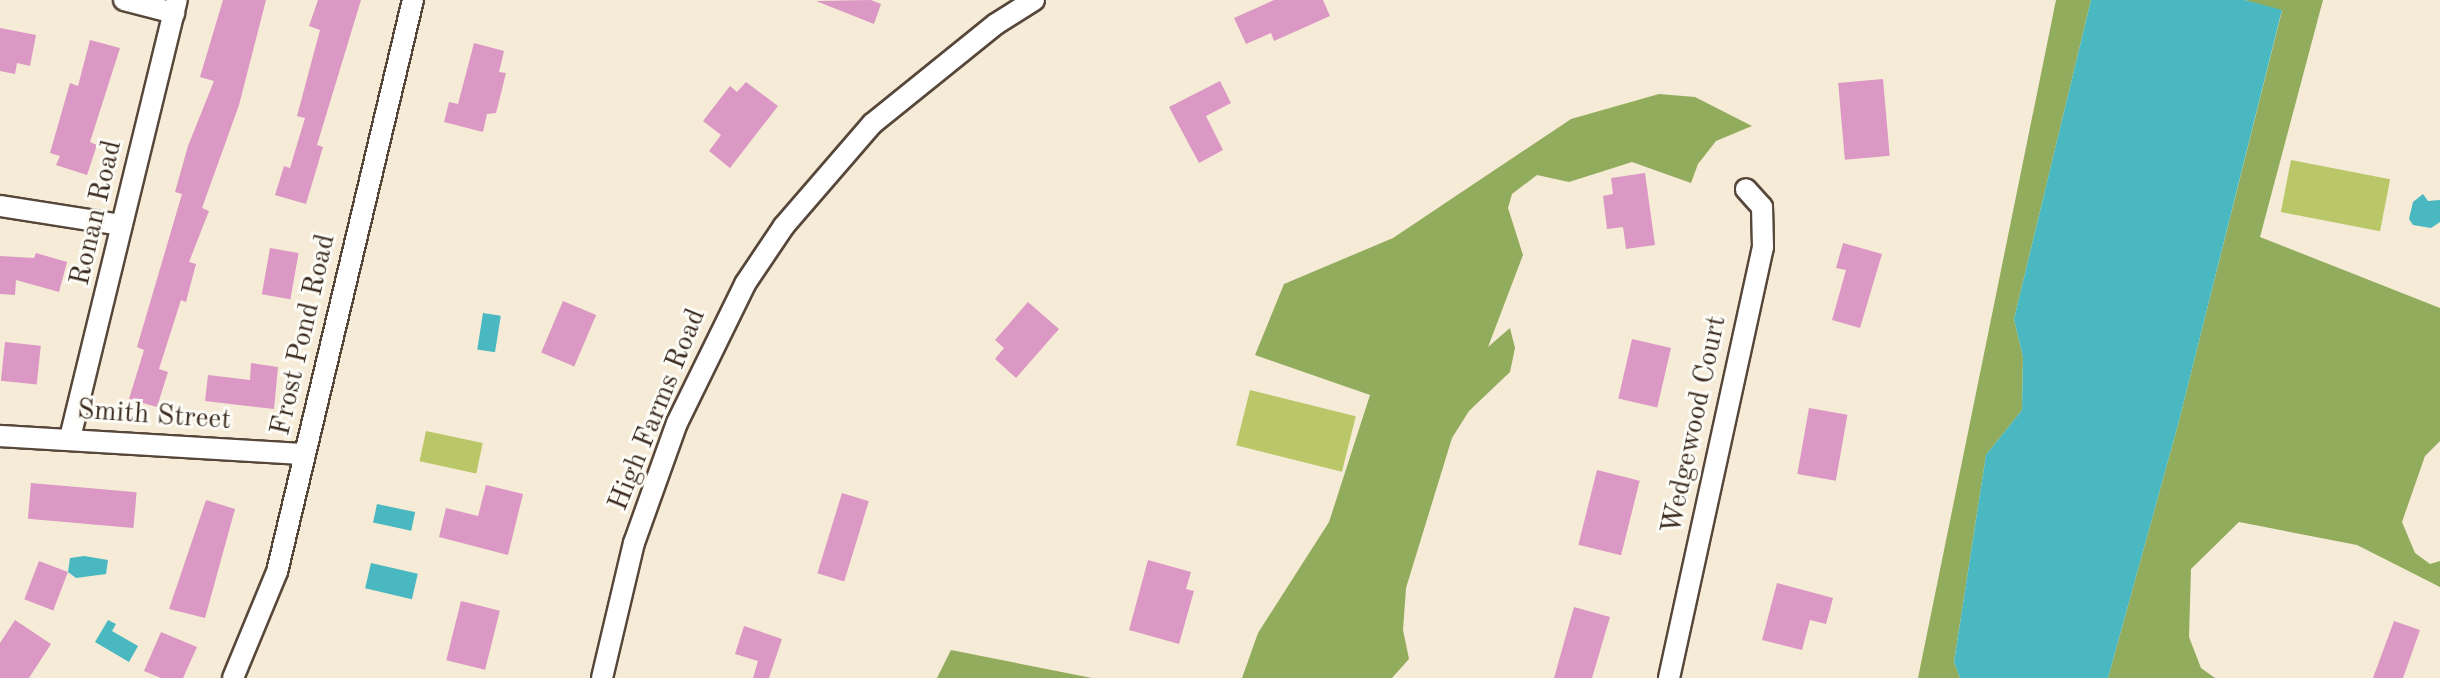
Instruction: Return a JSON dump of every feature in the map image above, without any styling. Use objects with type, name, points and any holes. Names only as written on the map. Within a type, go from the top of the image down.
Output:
[{"type":"street","points":[[124,0],[176,6]]},
{"type":"street","name":"Frost Pond Road","points":[[233,678],[277,572],[413,0]]},
{"type":"street","name":"High Farms Road","points":[[602,678],[634,543],[677,423],[745,284],[784,226],[872,124],[996,24],[1034,0]]},
{"type":"street","name":"Ronan Road","points":[[70,438],[176,6]]},
{"type":"street","name":"Wedgewood Court","points":[[1669,678],[1763,247],[1762,207],[1746,189]]},
{"type":"street","points":[[0,206],[122,225]]},
{"type":"street","name":"Smith Street","points":[[0,436],[304,454]]},
{"type":"green space","points":[[2056,0],[2091,0],[2014,319],[2023,357],[2022,410],[1986,455],[1954,662],[1960,678],[1918,678]]},
{"type":"green space","points":[[2245,0],[2323,0],[2260,237],[2440,308],[2440,441],[2425,456],[2402,522],[2415,553],[2430,564],[2440,561],[2440,587],[2357,545],[2239,522],[2191,569],[2189,637],[2201,668],[2215,678],[2108,678],[2179,421],[2282,11]]},
{"type":"green space","points":[[1659,94],[1695,97],[1752,126],[1716,141],[1698,164],[1691,183],[1632,162],[1569,182],[1537,175],[1512,194],[1508,208],[1523,255],[1488,347],[1510,328],[1515,348],[1510,372],[1469,411],[1452,438],[1406,588],[1403,630],[1409,659],[1392,678],[1242,678],[1258,633],[1329,522],[1370,395],[1255,355],[1284,284],[1393,238],[1571,119]]},
{"type":"green space","points":[[2291,160],[2390,179],[2380,231],[2281,212]]},
{"type":"green space","points":[[1250,390],[1356,416],[1342,472],[1236,445]]},
{"type":"green space","points":[[426,431],[483,443],[476,473],[420,461]]},
{"type":"green space","points":[[951,650],[1092,678],[937,678]]},
{"type":"water","points":[[2091,0],[2245,0],[2282,10],[2179,421],[2108,678],[1960,678],[1954,662],[1986,455],[2022,410],[2023,357],[2014,319]]},
{"type":"water","points":[[2423,194],[2428,201],[2440,200],[2440,222],[2431,228],[2413,225],[2409,219],[2413,202]]},
{"type":"water","points":[[483,313],[501,316],[495,352],[477,350]]},
{"type":"water","points":[[377,504],[415,512],[411,531],[373,523]]},
{"type":"water","points":[[84,556],[108,560],[106,574],[76,578],[68,572],[70,558]]},
{"type":"water","points":[[371,563],[418,574],[412,599],[365,588]]},
{"type":"water","points":[[108,620],[116,624],[112,631],[138,646],[129,662],[95,642]]},
{"type":"building","points":[[223,0],[266,0],[239,105],[202,208],[209,211],[189,262],[196,264],[186,302],[181,300],[159,369],[168,372],[157,407],[129,399],[144,350],[137,347],[182,194],[175,192],[188,146],[214,81],[200,77]]},
{"type":"building","points":[[318,0],[361,0],[317,145],[323,147],[306,204],[275,195],[284,166],[290,168],[305,118],[297,116],[320,30],[309,26]]},
{"type":"building","points":[[871,0],[881,4],[874,24],[816,1]]},
{"type":"building","points":[[1274,0],[1323,0],[1330,16],[1274,41],[1271,33],[1246,44],[1234,18]]},
{"type":"building","points":[[0,28],[36,35],[30,66],[17,63],[15,74],[0,71]]},
{"type":"building","points":[[90,40],[120,48],[90,142],[97,145],[87,175],[56,165],[60,156],[50,153],[70,83],[78,86]]},
{"type":"building","points":[[474,43],[504,51],[499,72],[506,73],[496,113],[487,114],[483,132],[444,122],[449,102],[458,104]]},
{"type":"building","points":[[1883,79],[1890,156],[1845,160],[1838,83]]},
{"type":"building","points":[[1220,81],[1231,103],[1206,116],[1223,150],[1199,163],[1169,107]]},
{"type":"building","points":[[746,82],[778,106],[730,168],[709,151],[721,135],[703,121],[730,86],[737,92]]},
{"type":"building","points":[[1645,173],[1655,245],[1626,249],[1623,227],[1607,229],[1603,196],[1613,194],[1611,178]]},
{"type":"building","points":[[1843,243],[1882,254],[1860,328],[1832,320],[1846,270],[1836,268]]},
{"type":"building","points":[[270,248],[299,253],[290,299],[262,294]]},
{"type":"building","points":[[36,253],[67,262],[59,292],[16,280],[15,295],[0,294],[0,256],[34,258]]},
{"type":"building","points":[[563,301],[596,315],[574,367],[541,353]]},
{"type":"building","points":[[1028,302],[1059,329],[1016,378],[995,359],[1004,348],[995,340]]},
{"type":"building","points":[[1632,339],[1671,348],[1657,407],[1618,398]]},
{"type":"building","points":[[5,342],[41,346],[37,385],[1,381]]},
{"type":"building","points":[[251,363],[278,367],[274,409],[205,401],[208,375],[250,380]]},
{"type":"building","points":[[1809,408],[1847,415],[1836,481],[1797,474]]},
{"type":"building","points":[[1597,470],[1640,481],[1621,555],[1578,545]]},
{"type":"building","points":[[31,483],[137,492],[133,528],[28,519]]},
{"type":"building","points":[[486,485],[523,494],[508,555],[439,537],[446,508],[478,516]]},
{"type":"building","points":[[842,493],[869,501],[844,582],[817,573]]},
{"type":"building","points":[[206,500],[235,509],[205,618],[169,609]]},
{"type":"building","points":[[1148,560],[1191,572],[1186,589],[1194,591],[1179,644],[1129,630]]},
{"type":"building","points":[[39,561],[68,572],[53,610],[24,599]]},
{"type":"building","points":[[1777,583],[1833,598],[1826,624],[1810,620],[1802,650],[1762,640]]},
{"type":"building","points":[[461,601],[500,611],[485,670],[446,660]]},
{"type":"building","points":[[1574,607],[1610,617],[1592,678],[1554,678]]},
{"type":"building","points":[[15,620],[51,644],[29,678],[0,678],[0,643]]},
{"type":"building","points":[[2394,621],[2420,630],[2403,678],[2373,678]]},
{"type":"building","points":[[744,626],[782,639],[769,678],[753,678],[758,661],[735,654]]},
{"type":"building","points":[[161,632],[197,647],[183,678],[161,678],[144,671]]}]
